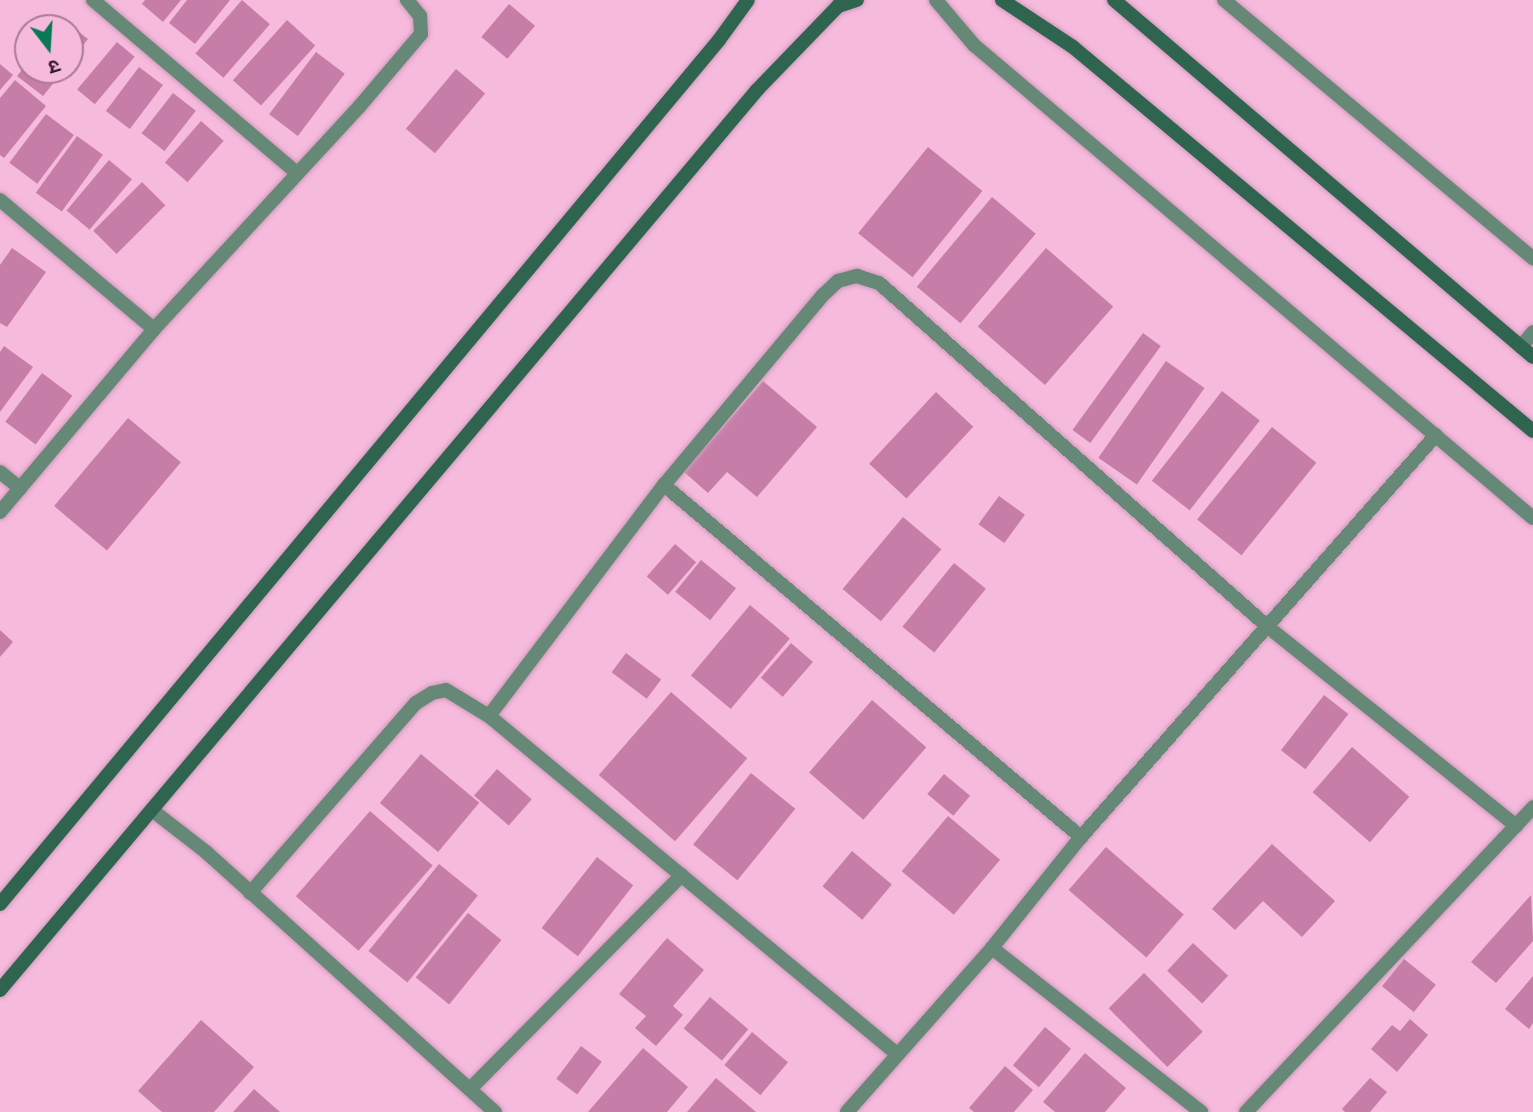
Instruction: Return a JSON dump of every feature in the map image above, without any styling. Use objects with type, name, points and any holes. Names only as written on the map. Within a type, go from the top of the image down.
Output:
[{"type":"street","points":[[93,0],[297,173]]},
{"type":"street","points":[[0,512],[154,329],[373,91],[421,34],[420,16],[407,0]]},
{"type":"street","points":[[0,904],[719,40],[748,0]]},
{"type":"street","points":[[0,990],[757,90],[838,6],[857,0]]},
{"type":"street","points":[[936,0],[974,45],[1533,518]]},
{"type":"street","points":[[1002,0],[1073,47],[1533,431]]},
{"type":"street","points":[[1114,0],[1533,357]]},
{"type":"street","points":[[1224,0],[1533,258]]},
{"type":"street","points":[[0,200],[154,329]]},
{"type":"street","points":[[489,716],[664,485],[823,295],[838,281],[857,275],[879,283],[1268,627],[1516,826]]},
{"type":"street","points":[[1521,347],[1533,332]]},
{"type":"street","points":[[847,1112],[992,948],[1081,837],[1436,435]]},
{"type":"street","points":[[0,472],[20,488]]},
{"type":"street","points":[[664,485],[1081,837]]},
{"type":"street","points":[[250,893],[416,703],[432,693],[446,690],[489,716],[897,1054]]},
{"type":"street","points":[[1246,1112],[1533,807]]},
{"type":"street","points":[[152,810],[206,852],[495,1112]]},
{"type":"street","points":[[470,1089],[682,875]]},
{"type":"street","points":[[992,948],[1201,1112]]},
{"type":"building","points":[[145,0],[181,0],[163,22],[142,4]]},
{"type":"building","points":[[187,0],[230,0],[195,44],[169,23]]},
{"type":"building","points":[[242,0],[270,24],[223,78],[195,54]]},
{"type":"building","points":[[509,4],[535,26],[507,59],[481,37]]},
{"type":"building","points":[[287,20],[315,45],[261,106],[233,80]]},
{"type":"building","points":[[117,42],[135,57],[95,104],[77,89]]},
{"type":"building","points":[[316,52],[345,74],[298,136],[269,114]]},
{"type":"building","points":[[0,64],[13,75],[0,90]]},
{"type":"building","points":[[139,67],[163,85],[130,129],[106,111]]},
{"type":"building","points":[[456,69],[485,93],[435,153],[406,129]]},
{"type":"building","points":[[14,81],[14,84],[20,84],[46,106],[4,158],[0,155],[0,98]]},
{"type":"building","points":[[27,84],[53,84],[43,96]]},
{"type":"building","points":[[173,93],[196,111],[164,151],[142,133]]},
{"type":"building","points":[[46,114],[74,135],[37,184],[9,163]]},
{"type":"building","points":[[201,121],[224,141],[188,182],[165,163]]},
{"type":"building","points":[[77,136],[103,155],[62,211],[36,193]]},
{"type":"building","points":[[928,147],[982,191],[913,277],[858,233]]},
{"type":"building","points":[[109,160],[132,179],[90,230],[67,211]]},
{"type":"building","points":[[142,182],[165,205],[117,254],[93,231]]},
{"type":"building","points":[[992,197],[1036,234],[960,323],[917,287]]},
{"type":"building","points":[[12,248],[46,272],[7,327],[0,323],[0,265]]},
{"type":"building","points":[[1046,248],[1113,306],[1045,385],[978,326]]},
{"type":"building","points":[[1143,333],[1161,346],[1090,443],[1072,430]]},
{"type":"building","points":[[4,346],[33,367],[0,412],[0,352]]},
{"type":"building","points":[[1166,361],[1205,388],[1137,485],[1098,458]]},
{"type":"building","points":[[42,373],[72,396],[36,445],[5,422]]},
{"type":"building","points":[[763,381],[817,427],[757,497],[727,472],[708,493],[684,472]]},
{"type":"building","points":[[1222,391],[1260,421],[1190,510],[1152,481]]},
{"type":"building","points":[[936,392],[973,427],[906,498],[869,464]]},
{"type":"building","points":[[128,418],[181,462],[107,550],[54,506]]},
{"type":"building","points":[[1272,427],[1316,463],[1241,555],[1197,519]]},
{"type":"building","points":[[999,496],[1025,515],[1004,543],[978,524]]},
{"type":"building","points":[[903,517],[941,549],[881,621],[843,589]]},
{"type":"building","points":[[675,544],[696,562],[668,595],[647,576]]},
{"type":"building","points":[[701,560],[736,588],[710,620],[675,592]]},
{"type":"building","points":[[954,563],[986,589],[934,653],[902,627]]},
{"type":"building","points":[[750,605],[790,638],[731,709],[691,675]]},
{"type":"building","points":[[0,630],[13,642],[0,657]]},
{"type":"building","points":[[791,643],[813,662],[783,697],[761,678]]},
{"type":"building","points":[[626,653],[661,679],[647,699],[612,672]]},
{"type":"building","points":[[671,692],[747,758],[675,841],[599,775]]},
{"type":"building","points":[[1324,695],[1348,714],[1305,769],[1281,750]]},
{"type":"building","points":[[872,700],[926,747],[863,820],[809,772]]},
{"type":"building","points":[[1352,747],[1409,797],[1370,842],[1313,792]]},
{"type":"building","points":[[421,754],[479,803],[438,852],[380,803]]},
{"type":"building","points":[[497,769],[532,799],[509,826],[474,795]]},
{"type":"building","points":[[751,773],[795,809],[737,880],[693,844]]},
{"type":"building","points":[[944,774],[970,796],[953,816],[927,794]]},
{"type":"building","points":[[370,811],[433,865],[359,951],[296,896]]},
{"type":"building","points":[[948,816],[1000,860],[954,915],[902,871]]},
{"type":"building","points":[[1272,844],[1335,901],[1302,937],[1263,901],[1235,930],[1212,909]]},
{"type":"building","points":[[1106,847],[1184,915],[1146,958],[1069,890]]},
{"type":"building","points":[[852,851],[892,884],[862,920],[822,886]]},
{"type":"building","points":[[597,857],[633,885],[578,956],[542,928]]},
{"type":"building","points":[[439,864],[478,895],[407,983],[369,951]]},
{"type":"building","points":[[1531,895],[1533,941],[1496,983],[1471,962]]},
{"type":"building","points":[[468,913],[501,940],[449,1005],[416,978]]},
{"type":"building","points":[[667,938],[704,970],[673,1006],[683,1015],[656,1046],[635,1028],[646,1016],[619,994]]},
{"type":"building","points":[[1193,943],[1228,976],[1202,1004],[1167,971]]},
{"type":"building","points":[[1404,959],[1436,985],[1414,1012],[1382,986]]},
{"type":"building","points":[[1144,973],[1203,1032],[1167,1067],[1109,1008]]},
{"type":"building","points":[[1533,976],[1533,1023],[1529,1029],[1505,1009]]},
{"type":"building","points":[[710,997],[748,1029],[722,1061],[684,1028]]},
{"type":"building","points":[[1410,1019],[1428,1035],[1397,1072],[1371,1049],[1392,1025],[1400,1031]]},
{"type":"building","points":[[201,1020],[254,1067],[214,1112],[162,1112],[138,1091]]},
{"type":"building","points":[[1045,1027],[1071,1049],[1039,1087],[1013,1065]]},
{"type":"building","points":[[752,1032],[788,1062],[760,1095],[724,1065]]},
{"type":"building","points":[[581,1046],[602,1062],[577,1094],[556,1079]]},
{"type":"building","points":[[643,1048],[688,1087],[667,1112],[588,1112]]},
{"type":"building","points":[[1085,1053],[1126,1088],[1105,1112],[1055,1112],[1043,1102]]},
{"type":"building","points":[[1005,1066],[1033,1090],[1014,1112],[974,1112],[969,1108]]},
{"type":"building","points":[[716,1078],[756,1112],[687,1112]]},
{"type":"building","points":[[1370,1078],[1387,1092],[1370,1112],[1345,1112],[1342,1109]]},
{"type":"building","points":[[254,1089],[280,1112],[233,1112]]}]
